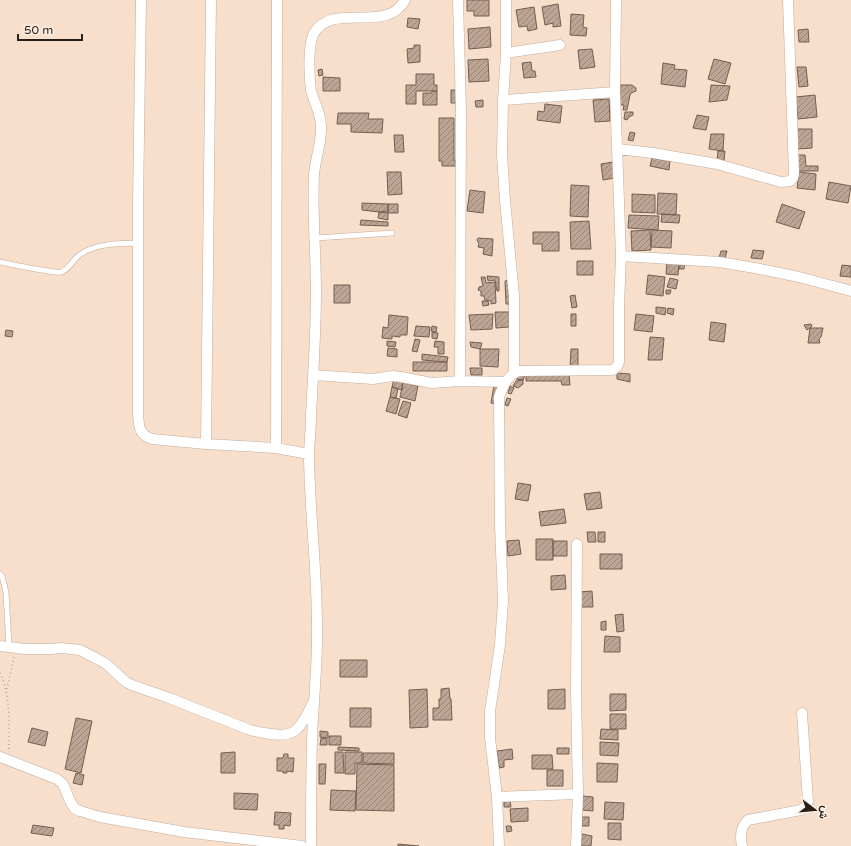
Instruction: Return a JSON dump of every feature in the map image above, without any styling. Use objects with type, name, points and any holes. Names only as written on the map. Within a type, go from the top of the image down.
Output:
[{"type":"street","points":[[141,0],[138,243],[139,427],[144,435],[152,439],[276,448],[309,454]]},
{"type":"street","points":[[206,444],[211,0]]},
{"type":"street","points":[[276,448],[278,0]]},
{"type":"street","points":[[311,846],[312,738],[315,700],[317,596],[310,496],[309,454],[316,292],[313,195],[314,172],[322,127],[321,117],[311,90],[309,60],[313,35],[318,26],[324,20],[331,17],[348,14],[374,16],[389,14],[400,8],[405,0]]},
{"type":"street","points":[[458,0],[461,127],[460,381]]},
{"type":"street","points":[[506,0],[506,53],[502,155],[514,296],[514,373]]},
{"type":"street","points":[[499,846],[498,797],[490,738],[490,711],[500,645],[503,601],[500,525],[499,398],[506,382],[514,373],[520,371],[613,370],[617,367],[619,359],[621,256],[615,92],[616,0]]},
{"type":"street","points":[[618,148],[717,164],[781,182],[790,181],[793,178],[794,173],[788,0]]},
{"type":"street","points":[[506,53],[560,45]]},
{"type":"street","points":[[503,100],[615,92]]},
{"type":"street","points":[[621,256],[719,262],[799,277],[851,291]]},
{"type":"street","points":[[313,374],[373,379],[393,376],[432,383],[460,381],[506,382]]},
{"type":"street","points":[[576,846],[578,794],[576,691],[577,544]]},
{"type":"street","points":[[8,647],[25,649],[62,648],[80,650],[105,663],[132,686],[169,698],[250,730],[262,733],[288,734],[295,732],[315,700]]},
{"type":"street","points":[[742,846],[742,827],[748,820],[801,810],[806,806],[808,801],[802,713]]},
{"type":"street","points":[[5,758],[57,779],[63,784],[75,809],[100,817],[184,832],[302,846]]},
{"type":"street","points":[[498,797],[578,794]]},
{"type":"lane","points":[[315,238],[392,233]]},
{"type":"lane","points":[[0,262],[42,270],[62,272],[66,270],[81,254],[89,250],[108,245],[138,243]]},
{"type":"lane","points":[[0,574],[2,576],[6,592],[8,647]]},
{"type":"path","points":[[5,758],[8,716],[6,694],[8,647]]},
{"type":"path","points":[[0,673],[6,694]]},
{"type":"building","points":[[467,0],[489,0],[489,16],[474,16],[474,11],[467,11]]},
{"type":"building","points":[[558,4],[561,26],[553,27],[553,23],[545,25],[542,7]]},
{"type":"building","points":[[534,7],[537,29],[528,31],[527,26],[519,27],[516,10]]},
{"type":"building","points":[[571,14],[584,15],[583,27],[587,28],[586,36],[570,35]]},
{"type":"building","points":[[408,18],[420,19],[418,29],[407,27]]},
{"type":"building","points":[[490,27],[491,47],[469,49],[468,29]]},
{"type":"building","points":[[808,29],[809,42],[799,42],[798,30]]},
{"type":"building","points":[[414,45],[420,45],[420,62],[408,63],[407,49],[414,48]]},
{"type":"building","points":[[592,49],[595,67],[580,69],[578,50]]},
{"type":"building","points":[[488,59],[489,81],[469,82],[468,60]]},
{"type":"building","points":[[714,59],[731,63],[725,84],[708,79]]},
{"type":"building","points":[[531,62],[532,71],[535,71],[536,77],[524,78],[522,63]]},
{"type":"building","points":[[663,63],[675,65],[674,69],[687,70],[685,87],[661,84]]},
{"type":"building","points":[[797,67],[806,67],[808,86],[799,87]]},
{"type":"building","points":[[322,69],[323,75],[319,76],[318,70]]},
{"type":"building","points":[[416,74],[434,74],[434,85],[437,85],[437,91],[416,91],[416,104],[406,104],[406,85],[416,85]]},
{"type":"building","points":[[323,77],[340,78],[340,91],[323,91]]},
{"type":"building","points":[[620,85],[632,85],[636,88],[636,91],[630,95],[627,110],[623,110],[624,105],[620,105]]},
{"type":"building","points":[[711,85],[730,86],[727,100],[709,102]]},
{"type":"building","points":[[451,90],[458,90],[458,103],[451,103]]},
{"type":"building","points":[[432,91],[437,91],[437,105],[423,105],[423,93],[432,93]]},
{"type":"building","points":[[815,95],[817,117],[798,119],[796,97]]},
{"type":"building","points":[[609,99],[610,121],[595,122],[593,100]]},
{"type":"building","points":[[483,100],[483,107],[476,107],[475,101]]},
{"type":"building","points":[[545,104],[562,106],[560,123],[537,120],[538,111],[544,112]]},
{"type":"building","points":[[625,112],[633,112],[633,115],[627,120],[624,119]]},
{"type":"building","points":[[338,113],[369,113],[368,119],[383,119],[382,133],[351,132],[351,124],[337,124]]},
{"type":"building","points":[[697,115],[709,117],[706,130],[693,128]]},
{"type":"building","points":[[439,118],[454,118],[454,161],[456,161],[456,166],[442,166],[442,161],[439,161]]},
{"type":"building","points":[[797,129],[812,129],[812,148],[797,149]]},
{"type":"building","points":[[630,132],[635,133],[633,141],[628,140]]},
{"type":"building","points":[[711,134],[724,134],[723,151],[709,149]]},
{"type":"building","points":[[394,135],[403,135],[404,152],[395,152]]},
{"type":"building","points":[[718,151],[725,151],[724,161],[717,161]]},
{"type":"building","points":[[798,155],[805,155],[806,166],[818,166],[818,171],[798,171]]},
{"type":"building","points":[[652,158],[670,161],[669,170],[650,166]]},
{"type":"building","points":[[613,162],[614,178],[603,180],[601,164]]},
{"type":"building","points":[[387,172],[401,172],[402,194],[388,195]]},
{"type":"building","points":[[799,172],[816,174],[815,190],[797,188]]},
{"type":"building","points":[[829,182],[851,186],[848,203],[826,199]]},
{"type":"building","points":[[571,185],[589,186],[588,217],[570,216]]},
{"type":"building","points":[[470,190],[485,192],[483,213],[467,211]]},
{"type":"building","points":[[658,193],[677,194],[676,215],[657,214]]},
{"type":"building","points":[[632,194],[655,195],[655,213],[632,212]]},
{"type":"building","points":[[362,203],[388,204],[388,211],[379,212],[362,210]]},
{"type":"building","points":[[388,204],[398,204],[398,213],[388,213]]},
{"type":"building","points":[[782,204],[805,212],[799,229],[776,222]]},
{"type":"building","points":[[379,212],[388,213],[388,220],[378,218]]},
{"type":"building","points":[[662,214],[680,215],[679,223],[661,222]]},
{"type":"building","points":[[629,215],[659,216],[658,230],[628,228]]},
{"type":"building","points":[[361,220],[388,222],[388,226],[360,225]]},
{"type":"building","points":[[589,221],[591,249],[571,249],[570,222]]},
{"type":"building","points":[[650,230],[651,250],[632,251],[631,231]]},
{"type":"building","points":[[652,230],[672,231],[671,248],[651,247]]},
{"type":"building","points":[[533,232],[559,232],[559,251],[542,251],[542,244],[533,244]]},
{"type":"building","points":[[478,238],[493,239],[492,256],[483,254],[484,248],[478,247]]},
{"type":"building","points":[[753,250],[764,251],[762,259],[751,258]]},
{"type":"building","points":[[721,251],[727,251],[725,258],[719,258]]},
{"type":"building","points":[[577,261],[593,261],[593,275],[577,275]]},
{"type":"building","points":[[667,261],[679,262],[678,275],[666,274]]},
{"type":"building","points":[[681,262],[685,263],[684,269],[679,269]]},
{"type":"building","points":[[842,265],[851,266],[851,277],[840,276]]},
{"type":"building","points":[[648,275],[665,277],[663,296],[646,294]]},
{"type":"building","points":[[487,276],[499,277],[499,291],[497,291],[495,280],[488,281]]},
{"type":"building","points":[[481,277],[485,277],[486,283],[495,282],[496,303],[491,304],[491,301],[485,300],[484,296],[481,296],[481,291],[478,290],[479,287],[483,286]]},
{"type":"building","points":[[670,278],[678,280],[676,289],[667,287]]},
{"type":"building","points":[[510,280],[511,304],[506,304],[505,281]]},
{"type":"building","points":[[334,285],[350,285],[350,303],[334,303]]},
{"type":"building","points":[[666,290],[671,290],[670,294],[666,294]]},
{"type":"building","points":[[575,295],[577,307],[572,308],[570,296]]},
{"type":"building","points":[[482,301],[488,301],[489,305],[483,306]]},
{"type":"building","points":[[656,307],[666,308],[665,315],[656,313]]},
{"type":"building","points":[[668,308],[674,309],[673,315],[667,313]]},
{"type":"building","points":[[495,312],[509,312],[509,327],[496,328]]},
{"type":"building","points":[[493,314],[492,329],[471,330],[469,315]]},
{"type":"building","points":[[571,314],[576,314],[576,326],[571,326]]},
{"type":"building","points":[[636,314],[654,316],[652,332],[634,330]]},
{"type":"building","points":[[389,315],[408,317],[407,335],[400,335],[400,337],[392,336],[392,339],[382,338],[383,327],[388,328]]},
{"type":"building","points":[[711,322],[726,324],[724,342],[709,340]]},
{"type":"building","points":[[811,324],[812,326],[807,330],[804,325]]},
{"type":"building","points":[[416,326],[430,327],[429,337],[414,336]]},
{"type":"building","points":[[432,326],[437,327],[436,332],[431,331]]},
{"type":"building","points":[[810,328],[823,328],[819,339],[820,343],[808,343]]},
{"type":"building","points":[[6,330],[13,331],[12,337],[5,336]]},
{"type":"building","points":[[432,332],[438,333],[437,339],[432,338]]},
{"type":"building","points":[[650,337],[664,338],[662,360],[648,360]]},
{"type":"building","points":[[415,339],[420,340],[417,352],[412,351]]},
{"type":"building","points":[[387,341],[396,342],[395,347],[387,346]]},
{"type":"building","points":[[435,341],[444,342],[444,354],[438,354],[438,347],[434,347]]},
{"type":"building","points":[[470,342],[482,343],[480,349],[471,347]]},
{"type":"building","points":[[388,348],[397,349],[397,357],[387,356]]},
{"type":"building","points":[[480,349],[499,349],[498,367],[480,366]]},
{"type":"building","points":[[571,349],[578,349],[578,367],[570,367]]},
{"type":"building","points":[[422,354],[448,357],[447,362],[422,360]]},
{"type":"building","points":[[413,362],[447,362],[447,371],[413,371]]},
{"type":"building","points":[[470,368],[482,368],[482,375],[471,375]]},
{"type":"building","points":[[617,373],[630,374],[630,382],[617,379]]},
{"type":"building","points":[[519,374],[525,375],[523,380],[516,379]]},
{"type":"building","points":[[569,374],[570,385],[562,385],[561,381],[526,381],[526,375]]},
{"type":"building","points":[[394,379],[403,382],[402,390],[392,387]]},
{"type":"building","points":[[523,380],[523,384],[518,388],[513,386],[516,381]]},
{"type":"building","points":[[403,382],[418,386],[415,401],[400,397]]},
{"type":"building","points":[[494,385],[500,385],[497,404],[491,403]]},
{"type":"building","points":[[510,386],[514,388],[511,394],[508,393]]},
{"type":"building","points":[[392,387],[398,389],[396,398],[390,397]]},
{"type":"building","points":[[390,397],[400,399],[396,414],[386,411]]},
{"type":"building","points":[[507,398],[511,399],[508,406],[505,405]]},
{"type":"building","points":[[403,401],[411,403],[407,418],[398,415]]},
{"type":"building","points":[[518,483],[531,485],[528,501],[515,499]]},
{"type":"building","points":[[600,492],[602,508],[587,510],[584,494]]},
{"type":"building","points":[[564,509],[566,523],[541,526],[539,512]]},
{"type":"building","points":[[587,532],[595,532],[596,542],[588,542]]},
{"type":"building","points":[[598,532],[605,532],[605,542],[598,542]]},
{"type":"building","points":[[536,539],[553,539],[553,560],[536,560]]},
{"type":"building","points":[[519,540],[521,554],[508,556],[507,541]]},
{"type":"building","points":[[553,541],[567,541],[567,556],[553,556]]},
{"type":"building","points":[[600,554],[622,554],[622,569],[600,569]]},
{"type":"building","points":[[565,575],[566,589],[551,590],[551,576]]},
{"type":"building","points":[[592,591],[593,607],[579,607],[579,592]]},
{"type":"building","points":[[623,614],[624,631],[617,632],[615,615]]},
{"type":"building","points":[[606,621],[606,630],[601,630],[601,622]]},
{"type":"building","points":[[605,636],[620,637],[620,652],[604,652]]},
{"type":"building","points":[[340,660],[367,660],[367,677],[340,677]]},
{"type":"building","points":[[449,688],[452,720],[433,720],[433,708],[439,708],[441,689]]},
{"type":"building","points":[[427,689],[428,727],[410,728],[409,690]]},
{"type":"building","points":[[565,689],[565,709],[548,709],[548,690]]},
{"type":"building","points":[[610,694],[626,694],[626,710],[610,711]]},
{"type":"building","points":[[350,708],[371,708],[371,727],[350,727]]},
{"type":"building","points":[[610,714],[626,714],[626,729],[610,729]]},
{"type":"building","points":[[76,718],[92,721],[81,773],[65,769]]},
{"type":"building","points":[[32,728],[48,732],[45,746],[28,742]]},
{"type":"building","points":[[601,729],[618,730],[618,740],[600,739]]},
{"type":"building","points":[[320,731],[328,732],[328,738],[320,737]]},
{"type":"building","points":[[329,736],[341,736],[341,745],[329,745]]},
{"type":"building","points":[[321,738],[327,739],[327,745],[320,745]]},
{"type":"building","points":[[600,742],[619,743],[618,756],[600,755]]},
{"type":"building","points":[[338,747],[359,748],[359,751],[338,750]]},
{"type":"building","points":[[557,748],[569,748],[569,754],[557,754]]},
{"type":"building","points":[[512,749],[513,759],[504,760],[504,767],[499,768],[497,751]]},
{"type":"building","points":[[235,752],[235,773],[221,773],[221,753]]},
{"type":"building","points":[[335,752],[343,752],[344,773],[335,773]]},
{"type":"building","points":[[345,752],[362,752],[362,763],[355,763],[355,774],[345,774]]},
{"type":"building","points":[[363,753],[394,753],[394,764],[363,763]]},
{"type":"building","points":[[284,754],[288,754],[288,758],[294,758],[293,772],[287,771],[287,773],[283,773],[283,771],[277,771],[277,758],[283,758]]},
{"type":"building","points":[[532,755],[552,755],[553,769],[532,769]]},
{"type":"building","points":[[597,763],[618,764],[617,782],[597,782]]},
{"type":"building","points":[[319,764],[326,764],[325,784],[319,784]]},
{"type":"building","points":[[357,764],[394,765],[394,811],[356,810]]},
{"type":"building","points":[[547,770],[563,770],[563,786],[547,786]]},
{"type":"building","points":[[76,773],[84,775],[82,785],[73,783]]},
{"type":"building","points":[[331,790],[356,791],[355,811],[330,810]]},
{"type":"building","points":[[234,793],[258,794],[257,810],[234,809]]},
{"type":"building","points":[[583,796],[593,797],[593,811],[582,810]]},
{"type":"building","points":[[510,801],[511,807],[504,807],[504,802]]},
{"type":"building","points":[[605,802],[624,803],[623,820],[604,819]]},
{"type":"building","points":[[528,808],[528,821],[511,822],[510,809]]},
{"type":"building","points":[[275,812],[291,813],[290,826],[284,825],[284,829],[279,829],[279,825],[274,825]]},
{"type":"building","points":[[582,817],[589,817],[589,826],[582,826]]},
{"type":"building","points":[[608,823],[621,823],[621,840],[608,839]]},
{"type":"building","points":[[33,825],[54,828],[52,836],[31,833]]},
{"type":"building","points":[[506,826],[511,826],[512,831],[507,832]]},
{"type":"building","points":[[582,834],[592,836],[591,846],[581,846]]},
{"type":"building","points":[[398,844],[419,846],[398,846]]}]
